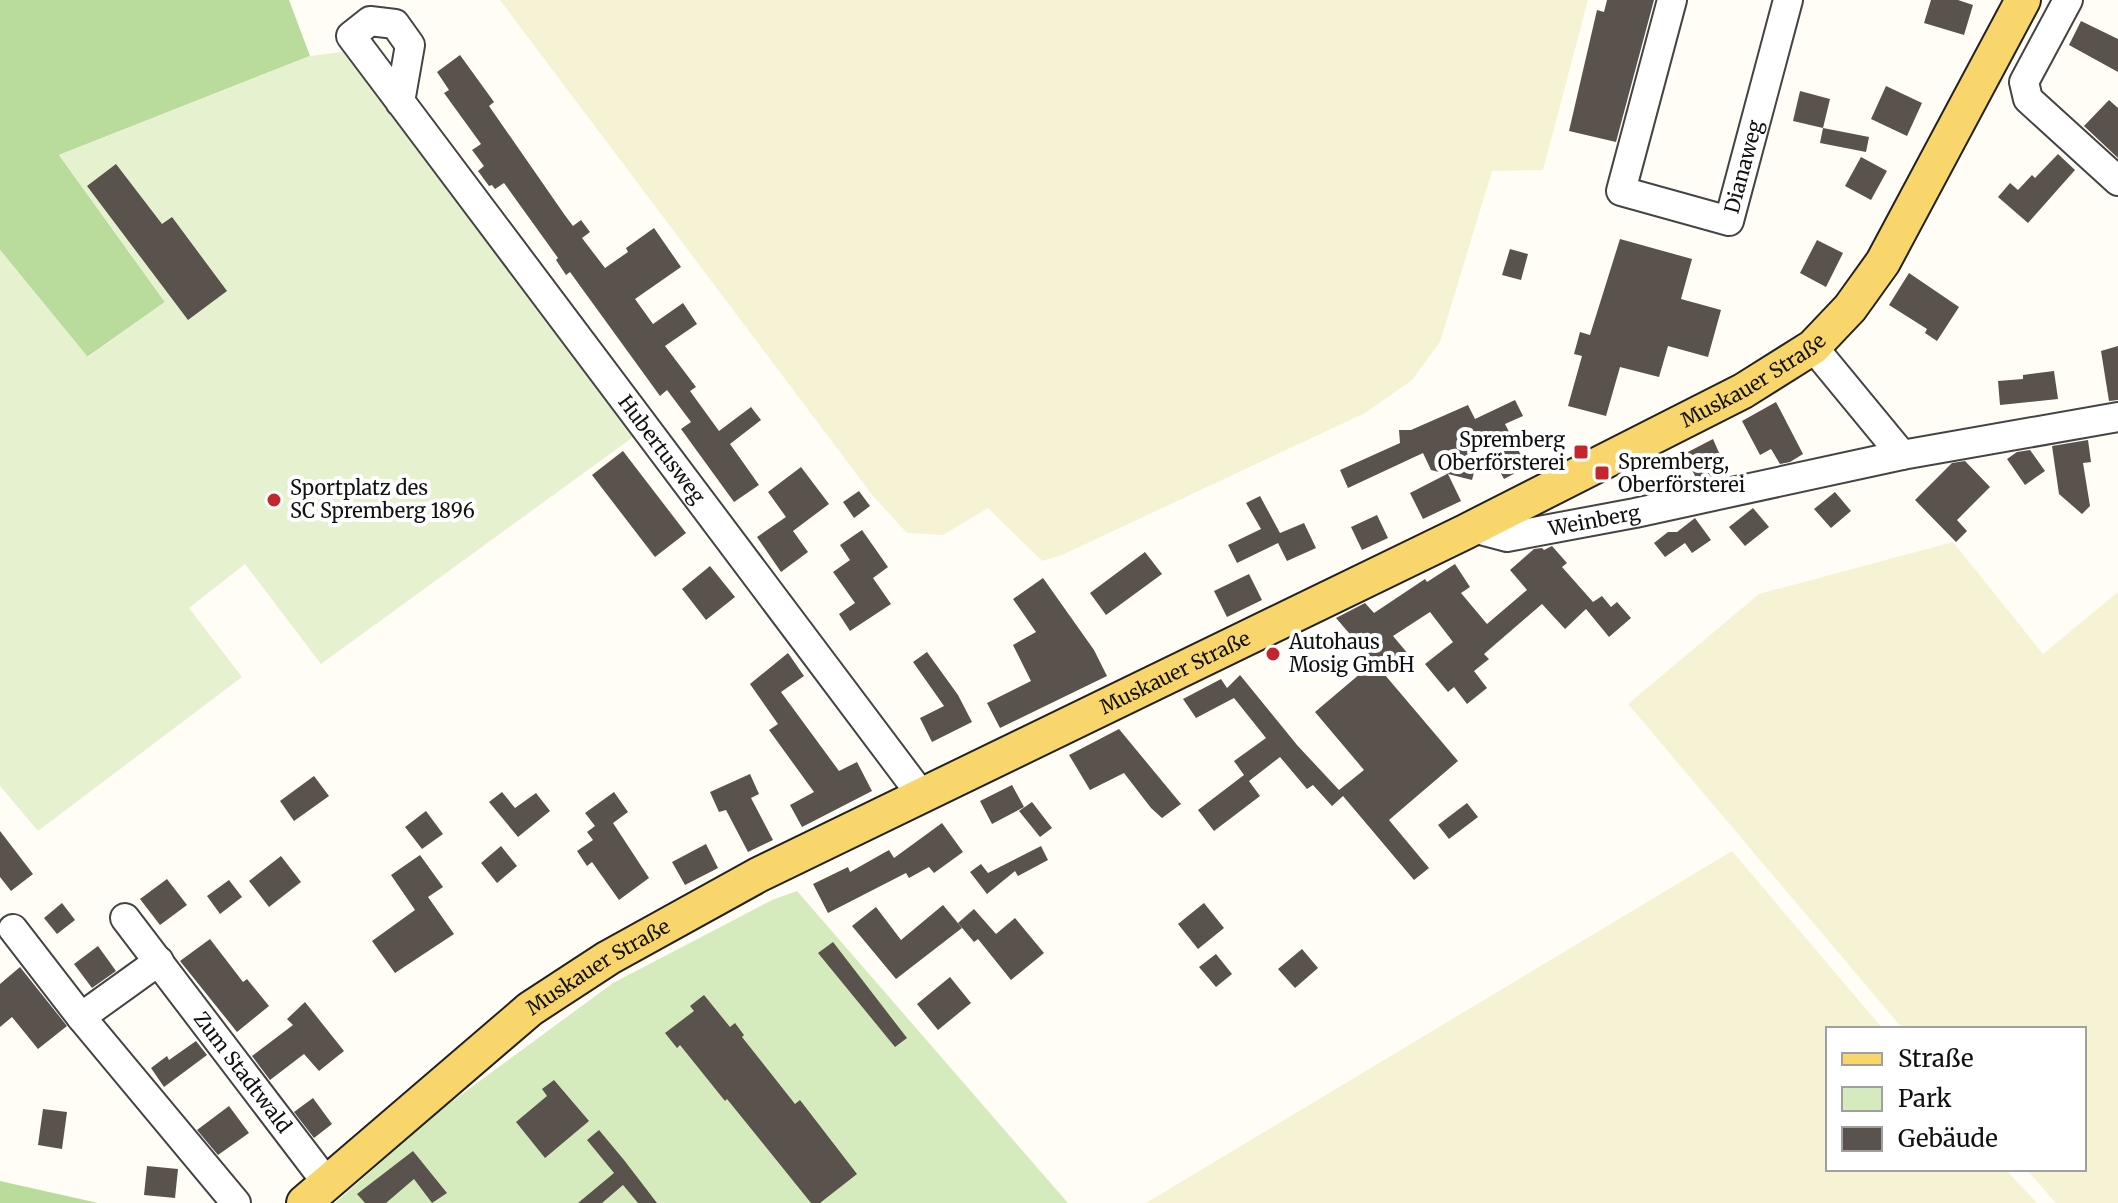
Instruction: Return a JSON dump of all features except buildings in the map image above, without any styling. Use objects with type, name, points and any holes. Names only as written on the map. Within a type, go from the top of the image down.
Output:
[{"type":"main road","name":"Muskauer Straße","points":[[316,1193],[530,1009],[608,958],[758,875],[1473,528],[1743,391],[1813,347],[1850,308],[1883,262],[2023,0]]},
{"type":"street","name":"Dianaweg","points":[[1672,0],[1621,191],[1729,221],[1788,0]]},
{"type":"street","points":[[2068,0],[2024,82],[2028,99],[2118,181]]},
{"type":"street","name":"Hubertusweg","points":[[400,102],[923,797]]},
{"type":"street","points":[[1813,347],[1902,455]]},
{"type":"street","name":"Weinberg","points":[[1473,528],[1507,537],[1635,513],[1902,455],[2118,417]]},
{"type":"street","name":"Zum Stadtwald","points":[[125,918],[159,961],[316,1193]]},
{"type":"street","points":[[13,929],[81,1017],[236,1203]]},
{"type":"street","points":[[81,1017],[159,961]]},
{"type":"shaded area","points":[[500,0],[1588,0],[1543,170],[1492,171],[1440,342],[1412,380],[1365,413],[1062,555],[1042,561],[988,508],[943,535],[907,533],[873,496]]},
{"type":"shaded area","points":[[1953,542],[2043,654],[2118,592],[2118,1203],[2056,1203],[2028,1171],[2086,1171],[2086,1027],[1901,1027],[1628,704],[1759,594]]},
{"type":"shaded area","points":[[1732,851],[1881,1027],[1826,1027],[1826,1171],[2007,1171],[2037,1203],[1146,1203]]},
{"type":"green space","points":[[0,0],[289,0],[310,56],[59,155],[165,302],[87,357],[0,250]]},
{"type":"green space","name":"Sportplatz des SC Spremberg 1896","points":[[349,51],[636,435],[321,664],[245,564],[189,608],[242,677],[38,831],[0,786],[0,250],[88,357],[165,302],[59,155],[310,56]]},
{"type":"green space","points":[[797,891],[1068,1203],[335,1203],[439,1111],[613,983],[772,900]]},
{"type":"green space","points":[[0,1181],[98,1203],[0,1203]]},
{"type":"place","name":"Spremberg Oberförsterei","points":[[1581,452]]},
{"type":"place","name":"Spremberg, Oberförsterei","points":[[1602,473]]},
{"type":"place","name":"Sportplatz des SC Spremberg 1896","points":[[274,500]]},
{"type":"place","name":"Autohaus Mosig GmbH","points":[[1273,654]]}]
